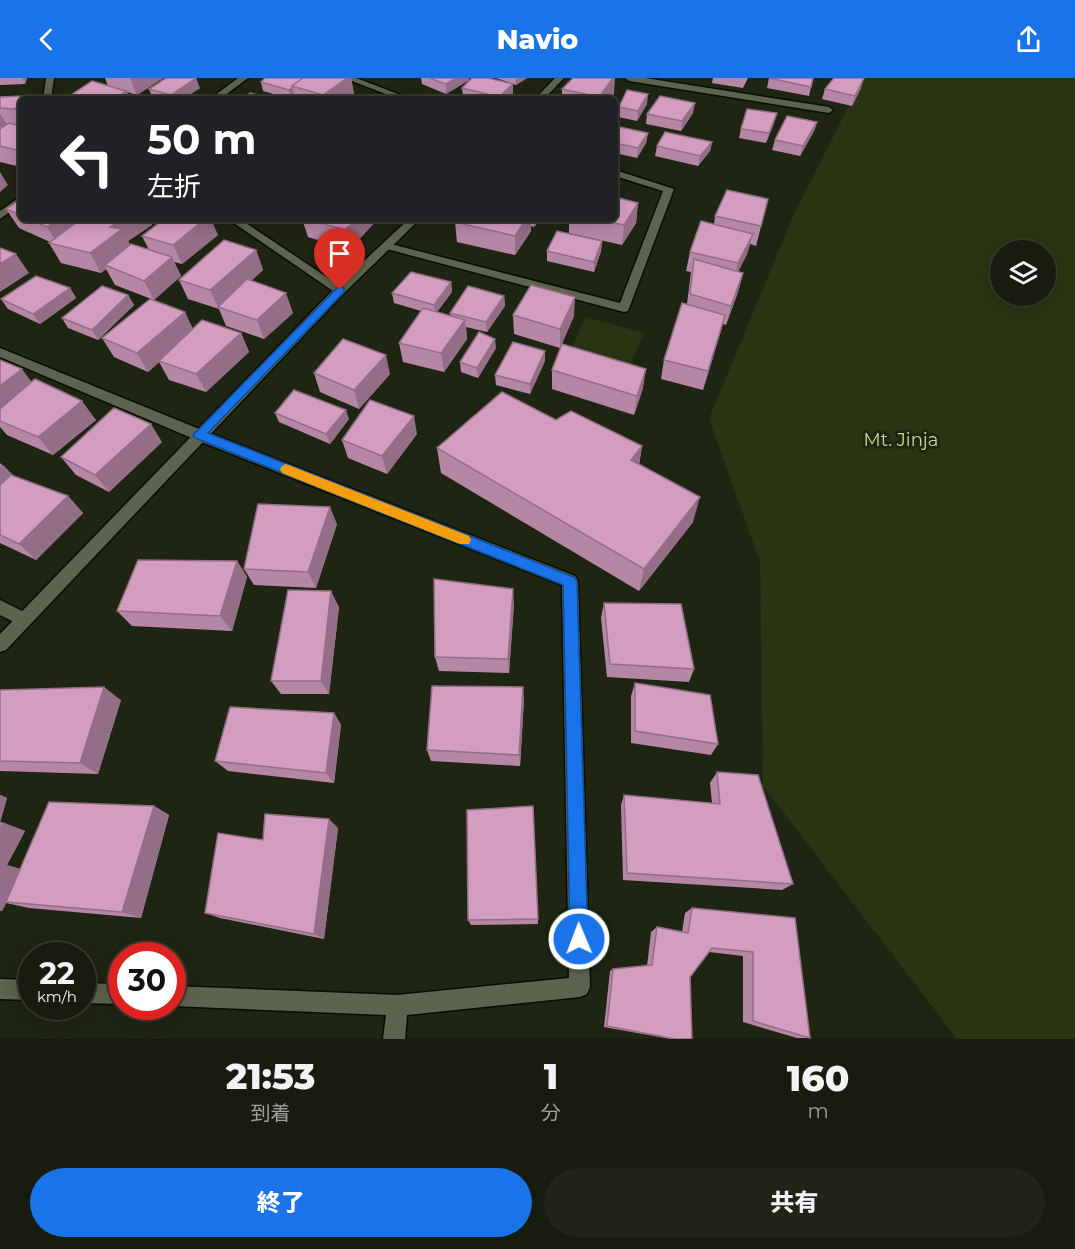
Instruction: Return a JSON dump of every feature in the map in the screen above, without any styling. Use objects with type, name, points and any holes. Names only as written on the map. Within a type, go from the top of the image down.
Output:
[{"type":"street","points":[[47,96],[50,78]]},
{"type":"street","points":[[218,96],[244,78]]},
{"type":"street","points":[[348,78],[398,96]]},
{"type":"street","points":[[542,96],[560,78]]},
{"type":"street","points":[[628,78],[828,110]]},
{"type":"street","points":[[374,96],[381,90]]},
{"type":"street","points":[[387,246],[624,308],[669,189],[618,174]]},
{"type":"street","points":[[0,216],[18,201]]},
{"type":"street","points":[[238,222],[340,290]]},
{"type":"street","points":[[0,645],[22,619],[340,290],[412,222]]},
{"type":"street","points":[[0,351],[199,435],[570,581],[580,987],[397,1005],[186,997]]},
{"type":"street","points":[[0,607],[22,619]]},
{"type":"street","points":[[0,989],[18,990]]},
{"type":"street","points":[[394,1039],[397,1005]]},
{"type":"green space","name":"Mt. Jinja","points":[[863,78],[1075,78],[1075,1039],[957,1039],[763,786],[760,562],[709,419],[793,216]]},
{"type":"green space","points":[[585,317],[644,333],[627,372],[569,356]]},
{"type":"building","points":[[166,78],[196,78],[171,95],[149,89]]},
{"type":"building","points":[[265,78],[303,78],[289,90],[261,82]]},
{"type":"building","points":[[303,78],[347,78],[323,95],[292,86]]},
{"type":"building","points":[[429,78],[456,78],[446,84]]},
{"type":"building","points":[[472,78],[488,78],[513,84],[500,96],[462,88]]},
{"type":"building","points":[[573,78],[613,78],[600,96],[562,89]]},
{"type":"building","points":[[769,78],[813,78],[811,87]]},
{"type":"building","points":[[834,78],[864,78],[855,96],[825,89]]},
{"type":"building","points":[[92,81],[126,91],[118,96],[70,96]]},
{"type":"building","points":[[627,90],[648,94],[638,111],[619,107]]},
{"type":"building","points":[[18,96],[15,109],[0,108],[0,97]]},
{"type":"building","points":[[660,96],[695,103],[682,121],[647,114]]},
{"type":"building","points":[[747,109],[777,113],[769,133],[741,129]]},
{"type":"building","points":[[787,116],[817,122],[803,146],[775,140]]},
{"type":"building","points":[[9,123],[18,125],[18,150],[0,146],[0,129]]},
{"type":"building","points":[[618,127],[648,133],[638,148],[618,144]]},
{"type":"building","points":[[665,132],[712,142],[700,156],[657,146]]},
{"type":"building","points":[[727,190],[768,199],[761,226],[715,216]]},
{"type":"building","points":[[618,198],[638,203],[624,225],[610,222],[618,222]]},
{"type":"building","points":[[18,201],[18,214],[6,209]]},
{"type":"building","points":[[701,221],[753,234],[738,263],[690,252]]},
{"type":"building","points":[[36,222],[55,222],[47,227]]},
{"type":"building","points":[[77,222],[118,222],[110,227],[122,229],[90,253],[49,243]]},
{"type":"building","points":[[160,222],[201,222],[173,245],[142,236]]},
{"type":"building","points":[[317,222],[353,222],[345,230]]},
{"type":"building","points":[[455,222],[524,222],[515,236]]},
{"type":"building","points":[[557,231],[602,241],[594,262],[547,251]]},
{"type":"building","points":[[224,240],[256,250],[210,290],[179,280]]},
{"type":"building","points":[[131,244],[172,257],[144,281],[105,265]]},
{"type":"building","points":[[0,248],[16,254],[0,264]]},
{"type":"building","points":[[694,259],[743,273],[731,306],[690,294]]},
{"type":"building","points":[[411,272],[451,282],[434,305],[392,293]]},
{"type":"building","points":[[36,276],[70,288],[33,314],[1,299]]},
{"type":"building","points":[[247,279],[286,293],[257,320],[218,307]]},
{"type":"building","points":[[531,285],[575,297],[560,329],[513,315]]},
{"type":"building","points":[[102,286],[128,295],[92,330],[62,318]]},
{"type":"building","points":[[468,286],[504,296],[486,322],[450,313]]},
{"type":"building","points":[[150,299],[185,312],[137,353],[102,338]]},
{"type":"building","points":[[682,303],[725,315],[708,371],[664,360]]},
{"type":"building","points":[[423,308],[465,320],[441,353],[399,343]]},
{"type":"building","points":[[202,320],[241,333],[196,374],[159,361]]},
{"type":"building","points":[[479,332],[495,339],[477,368],[460,362]]},
{"type":"building","points":[[343,339],[386,355],[354,390],[314,373]]},
{"type":"building","points":[[513,342],[545,351],[530,384],[495,375]]},
{"type":"building","points":[[562,344],[646,369],[637,396],[552,370]]},
{"type":"building","points":[[0,360],[22,369],[0,386]]},
{"type":"building","points":[[35,379],[82,401],[38,437],[0,421],[0,409]]},
{"type":"building","points":[[294,390],[346,410],[326,434],[275,413]]},
{"type":"building","points":[[502,392],[556,420],[571,411],[642,446],[631,460],[700,497],[644,569],[437,448]]},
{"type":"building","points":[[370,400],[414,416],[382,456],[342,440]]},
{"type":"building","points":[[114,408],[151,424],[95,475],[61,457]]},
{"type":"building","points":[[11,475],[68,496],[19,544],[0,535],[0,485]]},
{"type":"building","points":[[258,504],[330,507],[308,572],[244,569]]},
{"type":"building","points":[[138,560],[237,561],[220,616],[117,611]]},
{"type":"building","points":[[434,579],[513,589],[508,659],[435,657]]},
{"type":"building","points":[[288,590],[331,591],[321,681],[271,681]]},
{"type":"building","points":[[604,603],[681,604],[694,669],[610,664]]},
{"type":"building","points":[[635,683],[710,695],[718,744],[635,731]]},
{"type":"building","points":[[432,686],[523,687],[519,755],[427,750]]},
{"type":"building","points":[[104,687],[80,763],[0,761],[0,690]]},
{"type":"building","points":[[230,707],[334,713],[326,773],[215,761]]},
{"type":"building","points":[[717,772],[758,775],[793,884],[627,873],[624,795],[720,804]]},
{"type":"building","points":[[49,802],[154,806],[122,912],[6,902]]},
{"type":"building","points":[[533,806],[538,919],[468,920],[467,810]]},
{"type":"building","points":[[265,814],[329,819],[314,934],[205,913],[218,833],[263,840]]},
{"type":"building","points":[[692,908],[795,918],[810,1038],[753,1021],[753,952],[712,948],[690,977],[692,1039],[675,1039],[607,1026],[613,969],[652,965],[657,927],[688,933]]},
{"type":"slow traffic","points":[[286,469],[465,540]]},
{"type":"route","points":[[340,290],[199,435],[570,581],[579,939]]}]
